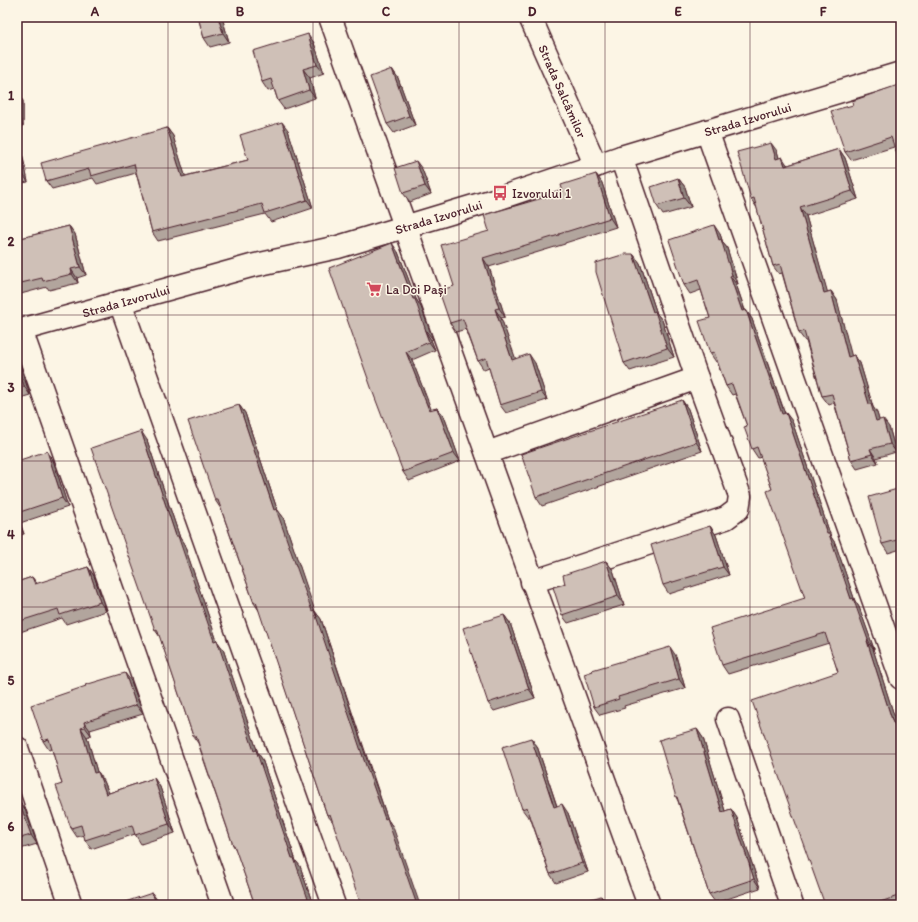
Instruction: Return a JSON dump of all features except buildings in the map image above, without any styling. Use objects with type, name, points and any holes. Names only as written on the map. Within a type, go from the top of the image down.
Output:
[{"type":"street","points":[[330,17],[649,905]]},
{"type":"street","name":"Strada Salcâmilor","points":[[530,17],[596,166]]},
{"type":"street","name":"Strada Izvorului","points":[[19,330],[251,266],[338,247],[497,199],[621,157],[901,73]]},
{"type":"street","points":[[707,131],[901,678]]},
{"type":"street","points":[[532,582],[726,518],[738,509],[740,496],[697,378],[621,157]]},
{"type":"street","points":[[120,302],[334,905]]},
{"type":"street","points":[[19,330],[224,905]]},
{"type":"street","points":[[486,453],[697,378]]},
{"type":"street","points":[[728,719],[792,905]]},
{"type":"street","points":[[17,748],[71,905]]},
{"type":"place","name":"Izvorului 1","points":[[500,193]]},
{"type":"place","name":"La Doi Pași","points":[[374,289]]}]
